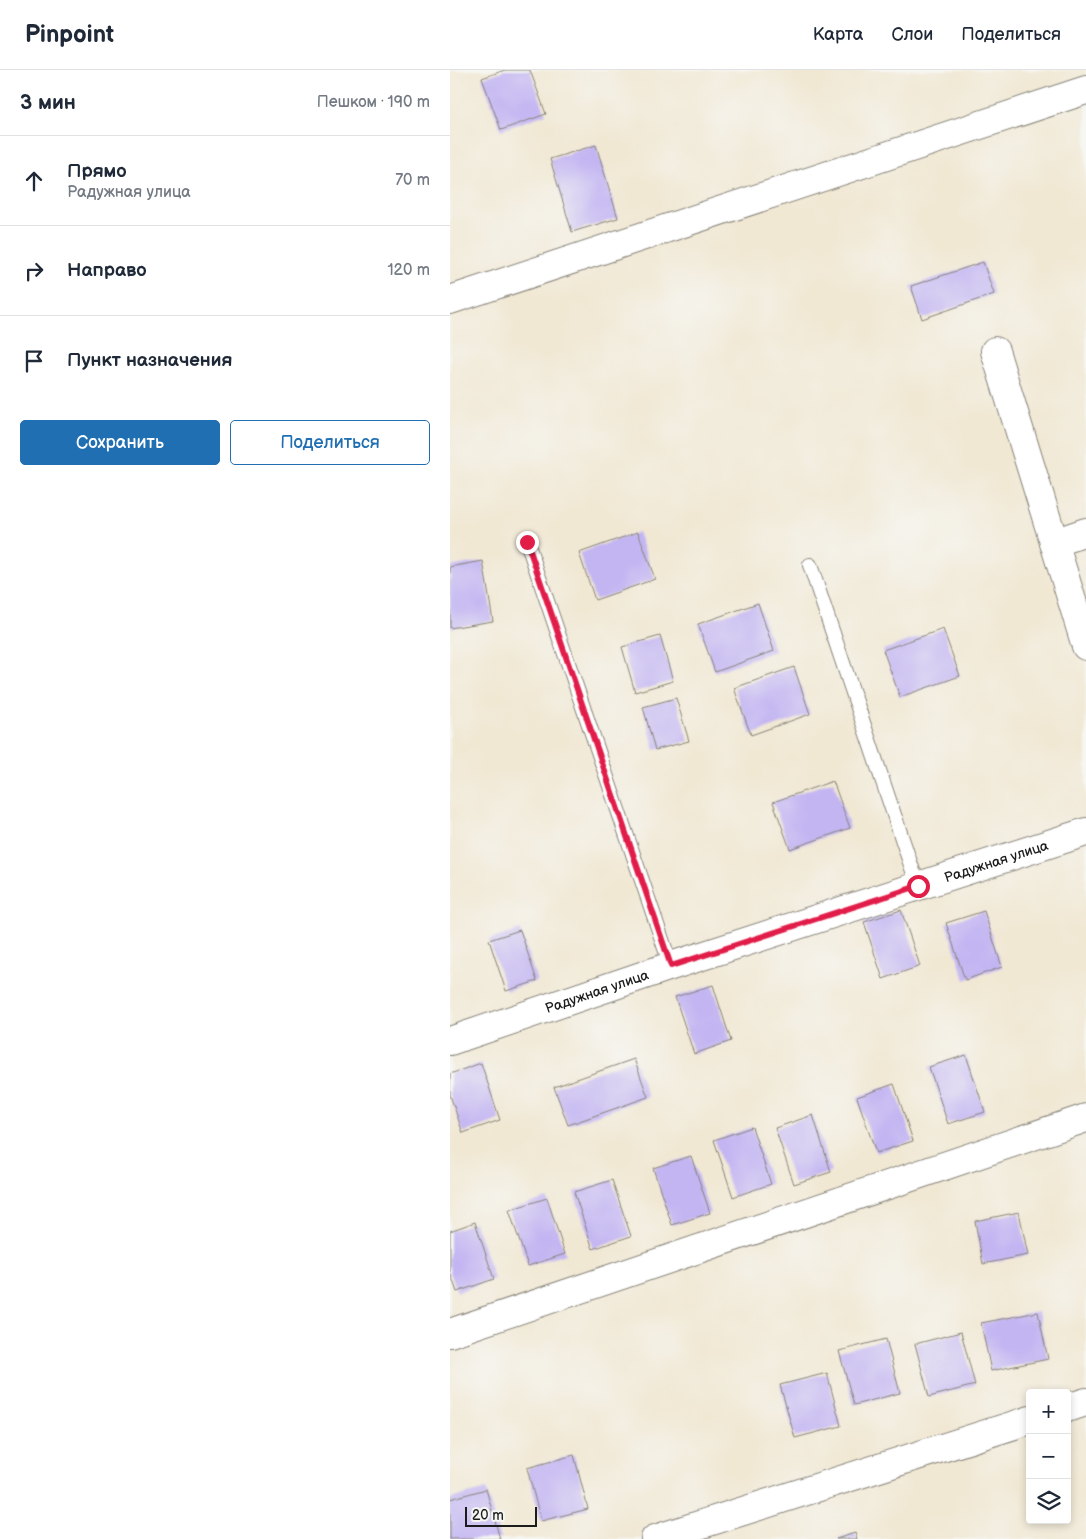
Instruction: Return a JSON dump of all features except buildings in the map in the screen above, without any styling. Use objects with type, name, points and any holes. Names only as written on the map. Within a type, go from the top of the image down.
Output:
[{"type":"street","points":[[450,300],[1086,90]]},
{"type":"street","points":[[995,351],[1086,646]]},
{"type":"street","points":[[1054,543],[1086,532]]},
{"type":"street","name":"Радужная улица","points":[[450,1041],[671,966],[1086,832]]},
{"type":"street","points":[[450,1333],[1086,1118]]},
{"type":"street","points":[[1071,1407],[1086,1402]]},
{"type":"street","points":[[655,1539],[1026,1421]]},
{"type":"lane","points":[[527,542],[671,966]]},
{"type":"lane","points":[[810,564],[918,886]]},
{"type":"route","points":[[527,542],[671,966],[918,886]]}]
